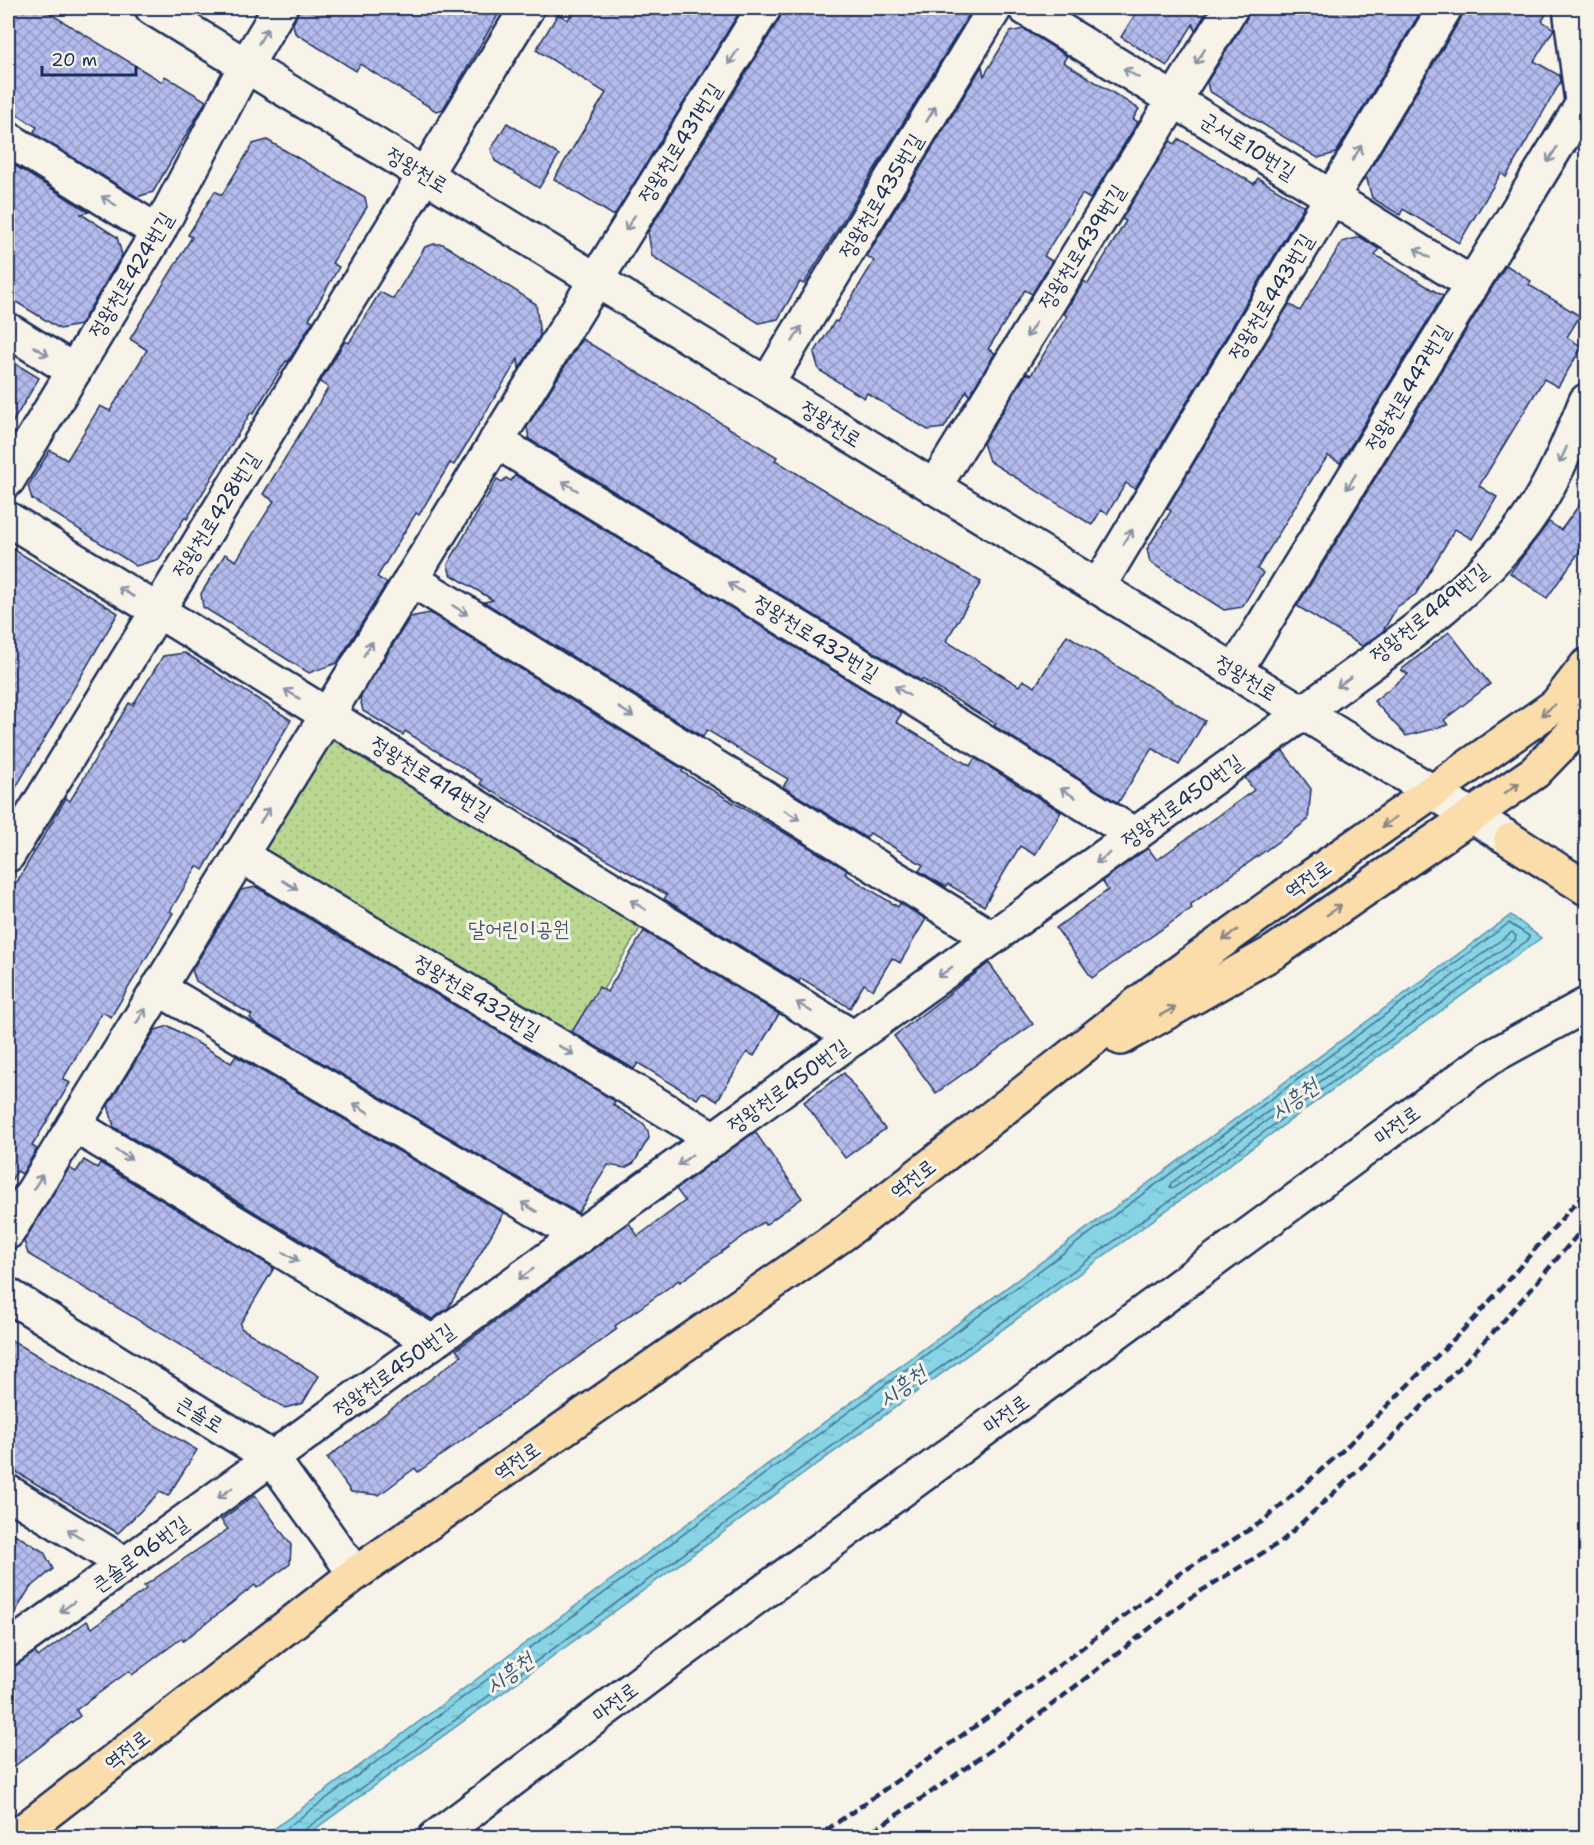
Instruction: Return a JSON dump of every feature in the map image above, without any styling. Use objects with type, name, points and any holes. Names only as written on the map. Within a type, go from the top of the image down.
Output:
[{"type":"main road","name":"역전로","points":[[14,1838],[355,1574],[843,1234],[1191,964],[1556,705],[1587,666]]},
{"type":"main road","name":"역전로","points":[[1026,1092],[1274,952],[1535,772],[1587,719]]},
{"type":"main road","points":[[1511,840],[1587,888]]},
{"type":"street","name":"정왕천로","points":[[152,8],[1511,840]]},
{"type":"street","name":"정왕천로424번길","points":[[8,480],[159,232],[246,66],[280,8]]},
{"type":"street","name":"정왕천로428번길","points":[[8,855],[528,8]]},
{"type":"street","name":"정왕천로431번길","points":[[596,279],[764,8]]},
{"type":"street","name":"정왕천로435번길","points":[[767,384],[995,8]]},
{"type":"street","name":"군서로10번길","points":[[1025,8],[1472,284]]},
{"type":"street","name":"정왕천로439번길","points":[[934,487],[1231,8]]},
{"type":"street","name":"정왕천로443번길","points":[[1098,587],[1445,8]]},
{"type":"street","points":[[1570,8],[1587,137]]},
{"type":"street","name":"정왕천로447번길","points":[[1235,671],[1582,105]]},
{"type":"street","points":[[8,139],[159,232]]},
{"type":"street","points":[[8,1232],[596,279]]},
{"type":"street","points":[[8,330],[74,371]]},
{"type":"street","name":"정왕천로449번길","points":[[1303,713],[1466,588],[1493,561],[1525,523],[1551,483],[1587,401]]},
{"type":"street","name":"정왕천로432번길","points":[[496,441],[1135,835]]},
{"type":"street","name":"정왕천로414번길","points":[[8,519],[854,1038]]},
{"type":"street","points":[[411,579],[992,938]]},
{"type":"street","name":"정왕천로450번길","points":[[272,1458],[1303,713]]},
{"type":"street","name":"정왕천로432번길","points":[[240,855],[714,1139]]},
{"type":"street","points":[[158,988],[580,1236]]},
{"type":"street","name":"마전로","points":[[435,1838],[672,1659],[1479,1065],[1587,1005]]},
{"type":"street","points":[[74,1125],[432,1342]]},
{"type":"street","name":"큰솔로","points":[[8,1295],[272,1458],[355,1574]]},
{"type":"street","name":"큰솔로96번길","points":[[8,1649],[272,1458]]},
{"type":"street","points":[[8,1492],[125,1564]]},
{"type":"green space","name":"달어린이공원","points":[[336,737],[642,925],[572,1041],[266,853],[263,838],[320,740]]},
{"type":"water","name":"시흥천","points":[[1511,915],[1541,938],[304,1837],[263,1837]]},
{"type":"building","points":[[8,8],[41,8],[162,82],[165,76],[206,101],[153,192],[137,197],[33,133],[37,127],[8,109]]},
{"type":"building","points":[[300,8],[502,8],[443,109],[436,111],[360,64],[356,71],[295,33],[293,24]]},
{"type":"building","points":[[575,8],[742,8],[614,216],[554,179],[606,93],[536,50],[558,14],[568,20]]},
{"type":"building","points":[[783,8],[971,8],[972,10],[804,284],[800,282],[778,319],[759,323],[652,256],[648,232],[780,18]]},
{"type":"building","points":[[1139,8],[1209,8],[1195,31],[1193,24],[1167,66],[1121,37]]},
{"type":"building","points":[[1250,8],[1423,8],[1336,153],[1318,158],[1209,91],[1207,82],[1247,18]]},
{"type":"building","points":[[1464,8],[1550,8],[1542,21],[1554,29],[1534,61],[1560,76],[1561,81],[1506,177],[1501,173],[1459,243],[1403,209],[1400,215],[1372,198],[1366,176],[1461,18]]},
{"type":"building","points":[[1024,29],[1067,56],[1063,62],[1139,109],[1133,119],[1138,122],[1090,199],[1082,194],[1044,256],[1052,261],[1032,294],[1025,290],[988,349],[995,353],[969,396],[967,390],[944,428],[928,430],[867,393],[864,398],[819,370],[814,353],[835,321],[837,322],[874,261],[867,256],[982,66],[984,76],[1010,32]]},
{"type":"building","points":[[507,123],[559,155],[539,188],[495,161],[491,149]]},
{"type":"building","points":[[1179,139],[1254,184],[1258,178],[1304,206],[1135,489],[1126,483],[1107,514],[1101,510],[1092,525],[989,461],[983,443],[1027,373],[1031,375],[1067,316],[1064,314],[1084,281],[1088,284],[1126,221],[1122,219],[1170,141],[1175,144]]},
{"type":"building","points":[[267,140],[365,197],[367,207],[332,263],[339,267],[309,319],[313,321],[253,414],[251,412],[187,519],[185,517],[159,559],[136,566],[32,499],[28,486],[50,450],[67,460],[100,406],[110,411],[147,350],[130,339],[192,237],[188,235],[215,191],[222,195],[253,144]]},
{"type":"building","points":[[14,165],[89,212],[81,214],[117,237],[122,255],[80,325],[60,329],[8,297],[8,175]]},
{"type":"building","points":[[1360,237],[1379,249],[1375,255],[1443,296],[1340,463],[1328,456],[1314,476],[1257,569],[1263,573],[1242,607],[1224,610],[1150,562],[1147,549],[1171,511],[1167,508],[1289,304],[1300,311],[1342,242]]},
{"type":"building","points":[[443,244],[536,304],[540,336],[519,369],[518,359],[454,465],[450,463],[419,515],[416,513],[377,577],[387,583],[337,663],[309,673],[203,607],[201,594],[225,554],[236,561],[274,501],[263,494],[327,390],[328,387],[320,382],[345,341],[349,343],[380,292],[393,299],[425,247]]},
{"type":"building","points":[[1506,265],[1531,281],[1529,285],[1580,316],[1567,337],[1582,347],[1558,387],[1544,379],[1479,486],[1497,497],[1472,539],[1455,529],[1416,594],[1397,607],[1383,631],[1362,646],[1297,606]]},
{"type":"building","points":[[582,339],[777,457],[775,460],[853,508],[981,582],[946,641],[1019,686],[1023,680],[1035,687],[1067,635],[1205,721],[1179,765],[1152,748],[1118,803],[994,726],[996,724],[922,679],[921,681],[529,439],[527,427]]},
{"type":"building","points":[[8,359],[39,378],[8,430]]},
{"type":"building","points":[[515,475],[902,713],[896,722],[970,766],[975,758],[1061,812],[1035,855],[1020,846],[984,906],[948,884],[946,887],[919,871],[923,865],[870,833],[866,838],[783,787],[788,779],[707,730],[703,737],[484,602],[493,600],[450,574],[448,564],[497,479],[502,482],[506,478],[511,481]]},
{"type":"building","points":[[1587,494],[1587,541],[1547,598],[1510,573],[1549,522],[1561,530]]},
{"type":"building","points":[[8,546],[118,613],[8,801]]},
{"type":"building","points":[[430,613],[683,769],[682,772],[847,870],[845,874],[898,907],[900,903],[926,919],[900,963],[892,958],[873,990],[864,984],[850,1008],[801,978],[799,982],[664,899],[667,895],[480,784],[482,780],[405,731],[403,735],[363,711],[360,698],[410,617]]},
{"type":"building","points":[[1449,632],[1490,684],[1444,720],[1448,725],[1406,736],[1374,701],[1408,674],[1401,670]]},
{"type":"building","points":[[185,653],[291,720],[203,870],[197,866],[170,911],[173,913],[111,1017],[102,1012],[63,1079],[70,1083],[32,1146],[37,1149],[22,1174],[17,1171],[8,1186],[8,1045],[17,1030],[8,1024],[8,897],[66,798],[70,801],[129,703],[133,705],[163,656]]},
{"type":"building","points":[[1283,751],[1311,789],[1308,820],[1190,905],[1192,908],[1092,978],[1056,928],[1108,890],[1102,881],[1148,848],[1157,860],[1254,790],[1245,778]]},
{"type":"building","points":[[256,887],[615,1101],[613,1105],[644,1124],[648,1131],[649,1138],[634,1163],[625,1168],[608,1165],[578,1213],[256,1024],[250,1018],[252,1015],[196,981],[192,970],[241,890]]},
{"type":"building","points":[[644,931],[779,1014],[754,1056],[747,1052],[717,1101],[702,1092],[697,1099],[638,1063],[634,1069],[572,1032],[599,987],[607,992]]},
{"type":"building","points":[[989,963],[1033,1024],[936,1093],[894,1036]]},
{"type":"building","points":[[169,1026],[231,1063],[236,1056],[504,1213],[448,1308],[432,1319],[114,1127],[108,1105],[155,1030]]},
{"type":"building","points":[[844,1073],[885,1129],[845,1158],[804,1102]]},
{"type":"building","points":[[755,1132],[802,1198],[765,1225],[763,1222],[680,1282],[679,1280],[615,1326],[617,1329],[418,1472],[415,1468],[379,1495],[351,1492],[327,1458],[461,1356],[456,1350],[629,1223],[638,1236],[685,1201],[676,1189]]},
{"type":"building","points":[[84,1160],[97,1168],[100,1163],[274,1268],[240,1324],[241,1328],[319,1376],[303,1403],[285,1408],[28,1254],[24,1241],[69,1168],[76,1172]]},
{"type":"building","points":[[8,1338],[197,1450],[168,1496],[160,1492],[118,1533],[8,1467]]},
{"type":"building","points":[[255,1495],[291,1545],[290,1564],[257,1588],[255,1585],[183,1641],[182,1638],[132,1675],[129,1671],[76,1710],[80,1716],[8,1771],[8,1670],[35,1652],[38,1657],[87,1621],[92,1628],[146,1589],[144,1586],[228,1529],[221,1520]]},
{"type":"building","points":[[8,1530],[44,1552],[53,1569],[29,1589],[8,1624]]},
{"type":"railway","points":[[815,1838],[1024,1692],[1179,1574],[1263,1521],[1338,1455],[1474,1319],[1586,1191]]},
{"type":"railway","points":[[862,1838],[1027,1724],[1185,1601],[1282,1541],[1381,1449],[1499,1326],[1586,1225]]}]
